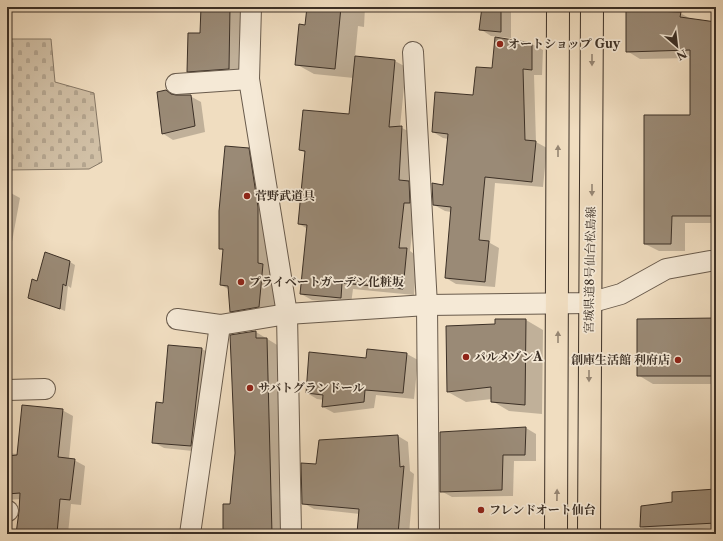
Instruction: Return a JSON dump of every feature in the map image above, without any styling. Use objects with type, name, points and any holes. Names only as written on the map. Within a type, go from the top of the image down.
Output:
[{"type":"main road","points":[[556,534],[558,7]]},
{"type":"main road","name":"宮城県道8号仙台松島線","points":[[589,534],[589,303],[592,254],[592,7]]},
{"type":"street","points":[[251,7],[249,79],[288,314],[291,534]]},
{"type":"street","points":[[413,52],[427,305],[429,534]]},
{"type":"street","points":[[176,84],[249,79]]},
{"type":"street","points":[[177,319],[220,325],[288,314],[427,305],[589,303],[621,294],[666,269],[710,262]]},
{"type":"street","points":[[190,534],[220,325]]},
{"type":"street","points":[[7,390],[45,389]]},
{"type":"green space","points":[[7,39],[51,39],[55,82],[94,93],[102,162],[89,169],[7,170]]},
{"type":"building","points":[[201,7],[230,7],[229,69],[187,72],[188,33],[200,33]]},
{"type":"building","points":[[307,7],[341,7],[335,69],[295,65],[299,24],[305,25]]},
{"type":"building","points":[[482,7],[501,7],[501,32],[479,30]]},
{"type":"building","points":[[626,10],[681,12],[680,17],[716,22],[714,216],[672,216],[671,244],[644,244],[644,115],[690,115],[690,50],[626,52]]},
{"type":"building","points":[[495,37],[532,43],[532,70],[523,69],[525,140],[536,141],[532,182],[485,177],[479,240],[489,241],[485,282],[445,278],[451,207],[433,205],[432,183],[443,185],[448,134],[432,132],[435,92],[473,95],[476,67],[492,68]]},
{"type":"building","points":[[355,56],[395,60],[389,127],[402,126],[399,180],[409,181],[410,203],[404,203],[399,248],[407,248],[403,289],[342,283],[341,298],[300,294],[307,225],[298,224],[305,151],[299,150],[303,110],[349,114]]},
{"type":"building","points":[[166,90],[171,94],[176,95],[191,95],[195,126],[162,134],[157,92]]},
{"type":"building","points":[[225,146],[249,148],[258,207],[258,263],[263,264],[259,307],[230,312],[228,286],[220,285],[223,249],[219,249],[219,211]]},
{"type":"building","points":[[45,252],[70,261],[66,286],[63,284],[60,309],[28,298],[32,279],[37,281]]},
{"type":"building","points":[[716,318],[716,376],[637,376],[637,319]]},
{"type":"building","points":[[495,319],[526,319],[525,405],[491,402],[491,387],[447,392],[446,326],[495,324]]},
{"type":"building","points":[[256,331],[256,338],[267,338],[272,534],[223,534],[223,504],[230,504],[235,453],[230,335]]},
{"type":"building","points":[[168,345],[202,348],[191,446],[152,443],[156,402],[163,403]]},
{"type":"building","points":[[367,349],[407,353],[403,393],[365,390],[364,402],[322,407],[323,395],[306,393],[309,352],[366,358]]},
{"type":"building","points":[[22,405],[63,409],[58,457],[75,459],[70,500],[60,499],[57,534],[16,534],[20,493],[7,494],[7,456],[17,455]]},
{"type":"building","points":[[526,427],[525,455],[503,455],[502,490],[440,492],[440,432]]},
{"type":"building","points":[[398,435],[400,467],[404,466],[398,534],[357,533],[359,509],[302,504],[301,463],[316,464],[319,440]]},
{"type":"building","points":[[716,489],[716,523],[640,527],[641,506],[672,502],[672,492]]},
{"type":"place","name":"オートショップ Guy","points":[[500,44]]},
{"type":"place","name":"菅野武道具","points":[[247,196]]},
{"type":"place","name":"プライベートガーデン化粧坂","points":[[241,282]]},
{"type":"place","name":"パルメゾンA","points":[[466,357]]},
{"type":"place","name":"創庫生活館 利府店","points":[[678,360]]},
{"type":"place","name":"サバトグランドール","points":[[250,388]]},
{"type":"place","name":"フレンドオート仙台","points":[[481,510]]}]
